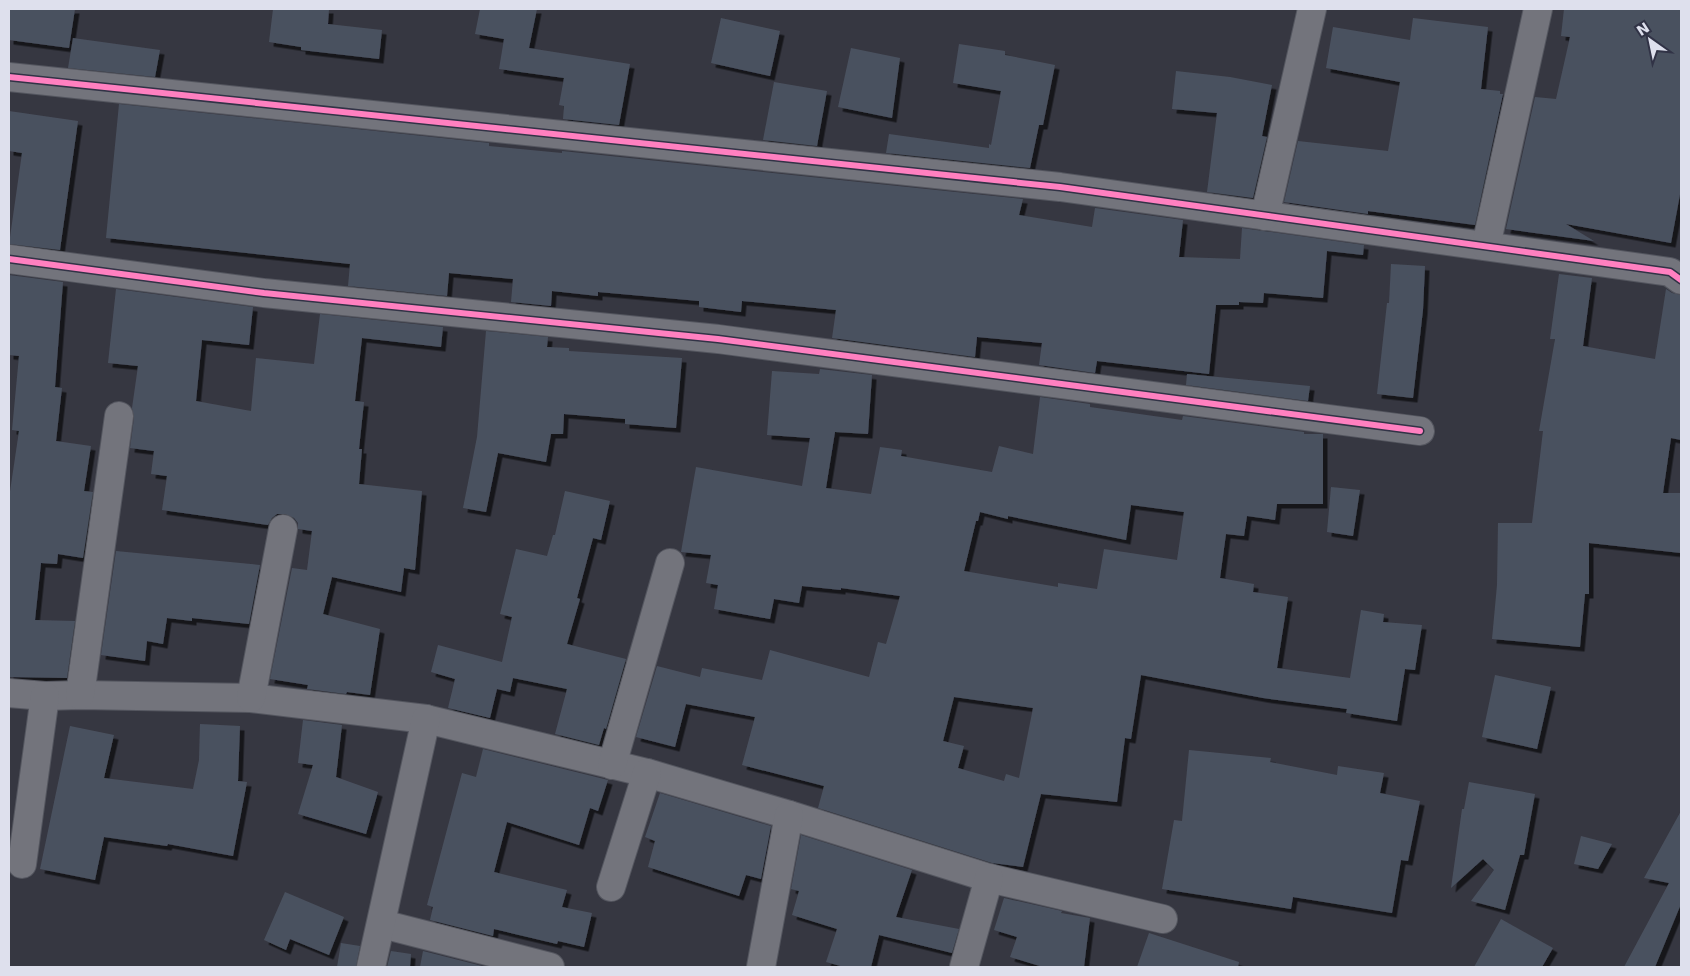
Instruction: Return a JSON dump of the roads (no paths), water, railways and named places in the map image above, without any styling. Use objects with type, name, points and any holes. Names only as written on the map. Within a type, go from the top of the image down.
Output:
[{"type":"street","points":[[1265,216],[1312,9]]},
{"type":"street","points":[[1486,246],[1538,9]]},
{"type":"street","points":[[9,77],[1060,187],[1670,272],[1681,280]]},
{"type":"street","points":[[9,259],[264,293],[718,339],[1420,431]]},
{"type":"street","points":[[80,695],[119,416]]},
{"type":"street","points":[[252,698],[283,529]]},
{"type":"street","points":[[612,765],[670,563]]},
{"type":"street","points":[[9,693],[45,696],[252,698],[426,719],[647,773],[789,815],[989,878],[1163,919]]},
{"type":"street","points":[[22,864],[45,696]]},
{"type":"street","points":[[372,967],[426,719]]},
{"type":"street","points":[[611,887],[647,773]]},
{"type":"street","points":[[761,967],[789,815]]},
{"type":"street","points":[[964,967],[989,878]]},
{"type":"street","points":[[382,924],[550,967]]}]
